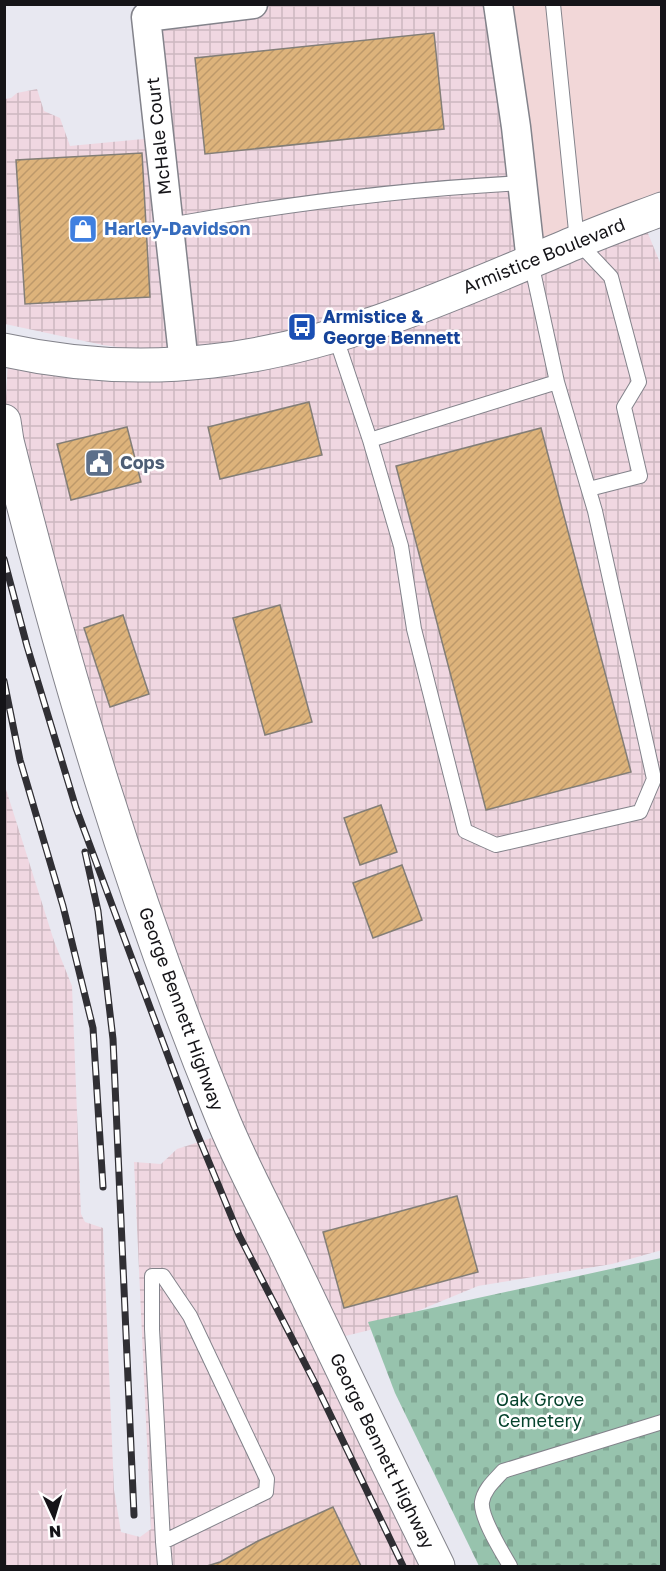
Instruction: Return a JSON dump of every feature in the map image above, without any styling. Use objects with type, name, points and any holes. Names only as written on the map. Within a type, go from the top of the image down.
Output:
[{"type":"main road","name":"Armistice Boulevard","points":[[4,350],[37,357],[117,364],[184,364],[243,356],[335,335],[411,310],[662,209]]},
{"type":"main road","name":"George Bennett Highway","points":[[4,421],[38,564],[73,685],[113,818],[166,974],[221,1115],[366,1421],[438,1566]]},
{"type":"street","name":"McHale Court","points":[[184,364],[146,17],[253,4]]},
{"type":"street","points":[[498,4],[506,51],[531,262]]},
{"type":"lane","points":[[553,4],[578,241],[611,277],[639,382],[624,407],[640,476],[589,489]]},
{"type":"lane","points":[[169,225],[275,206],[522,183]]},
{"type":"lane","points":[[335,335],[370,440],[401,546],[414,629],[465,831],[496,845],[640,812],[654,779],[589,489],[557,382],[531,262]]},
{"type":"lane","points":[[370,440],[557,382]]},
{"type":"lane","points":[[163,1542],[267,1492],[267,1479],[190,1316],[163,1276],[152,1276],[152,1308],[163,1542],[165,1566]]},
{"type":"lane","points":[[510,1566],[486,1519],[482,1503],[487,1489],[503,1471],[662,1422]]},
{"type":"shaded area","points":[[262,4],[496,5],[529,249],[640,214],[661,265],[662,1250],[612,1264],[478,1286],[374,1329],[333,1339],[438,1566],[5,1566],[4,783],[54,941],[72,986],[81,1214],[85,1222],[103,1228],[114,1490],[121,1532],[140,1537],[151,1529],[134,1162],[161,1164],[177,1149],[227,1133],[5,417],[8,360],[185,356],[103,345],[5,324],[5,99],[17,93],[37,89],[44,111],[60,118],[70,146],[164,137],[160,38],[166,23]]},
{"type":"shaded area","points":[[496,5],[661,5],[661,203],[536,254]]},
{"type":"green space","name":"Oak Grove Cemetery","points":[[661,1258],[661,1566],[479,1566],[395,1393],[368,1322]]},
{"type":"building","points":[[434,33],[444,129],[205,154],[195,58]]},
{"type":"building","name":"Harley-Davidson","points":[[142,153],[150,297],[25,304],[16,160]]},
{"type":"building","points":[[309,402],[322,455],[220,479],[208,427]]},
{"type":"building","name":"Cops","points":[[127,427],[141,482],[71,500],[57,444]]},
{"type":"building","points":[[541,428],[631,772],[486,810],[396,466]]},
{"type":"building","points":[[280,605],[312,722],[265,735],[233,618]]},
{"type":"building","points":[[123,615],[149,694],[110,707],[84,628]]},
{"type":"building","points":[[381,805],[397,852],[360,865],[344,818]]},
{"type":"building","points":[[402,865],[422,920],[373,938],[353,883]]},
{"type":"building","points":[[457,1196],[478,1272],[344,1308],[323,1232]]},
{"type":"building","points":[[333,1507],[361,1566],[207,1566],[220,1562],[258,1541]]},
{"type":"railway","points":[[4,559],[27,646],[76,808],[194,1126],[239,1235],[316,1385],[403,1566]]},
{"type":"railway","points":[[4,681],[20,760],[63,906],[93,1028],[103,1187]]},
{"type":"railway","points":[[85,852],[98,911],[113,1039],[134,1515]]},
{"type":"place","name":"Harley-Davidson","points":[[83,229]]},
{"type":"place","name":"Armistice & George Bennett","points":[[302,327]]},
{"type":"place","name":"Cops","points":[[99,463]]}]
